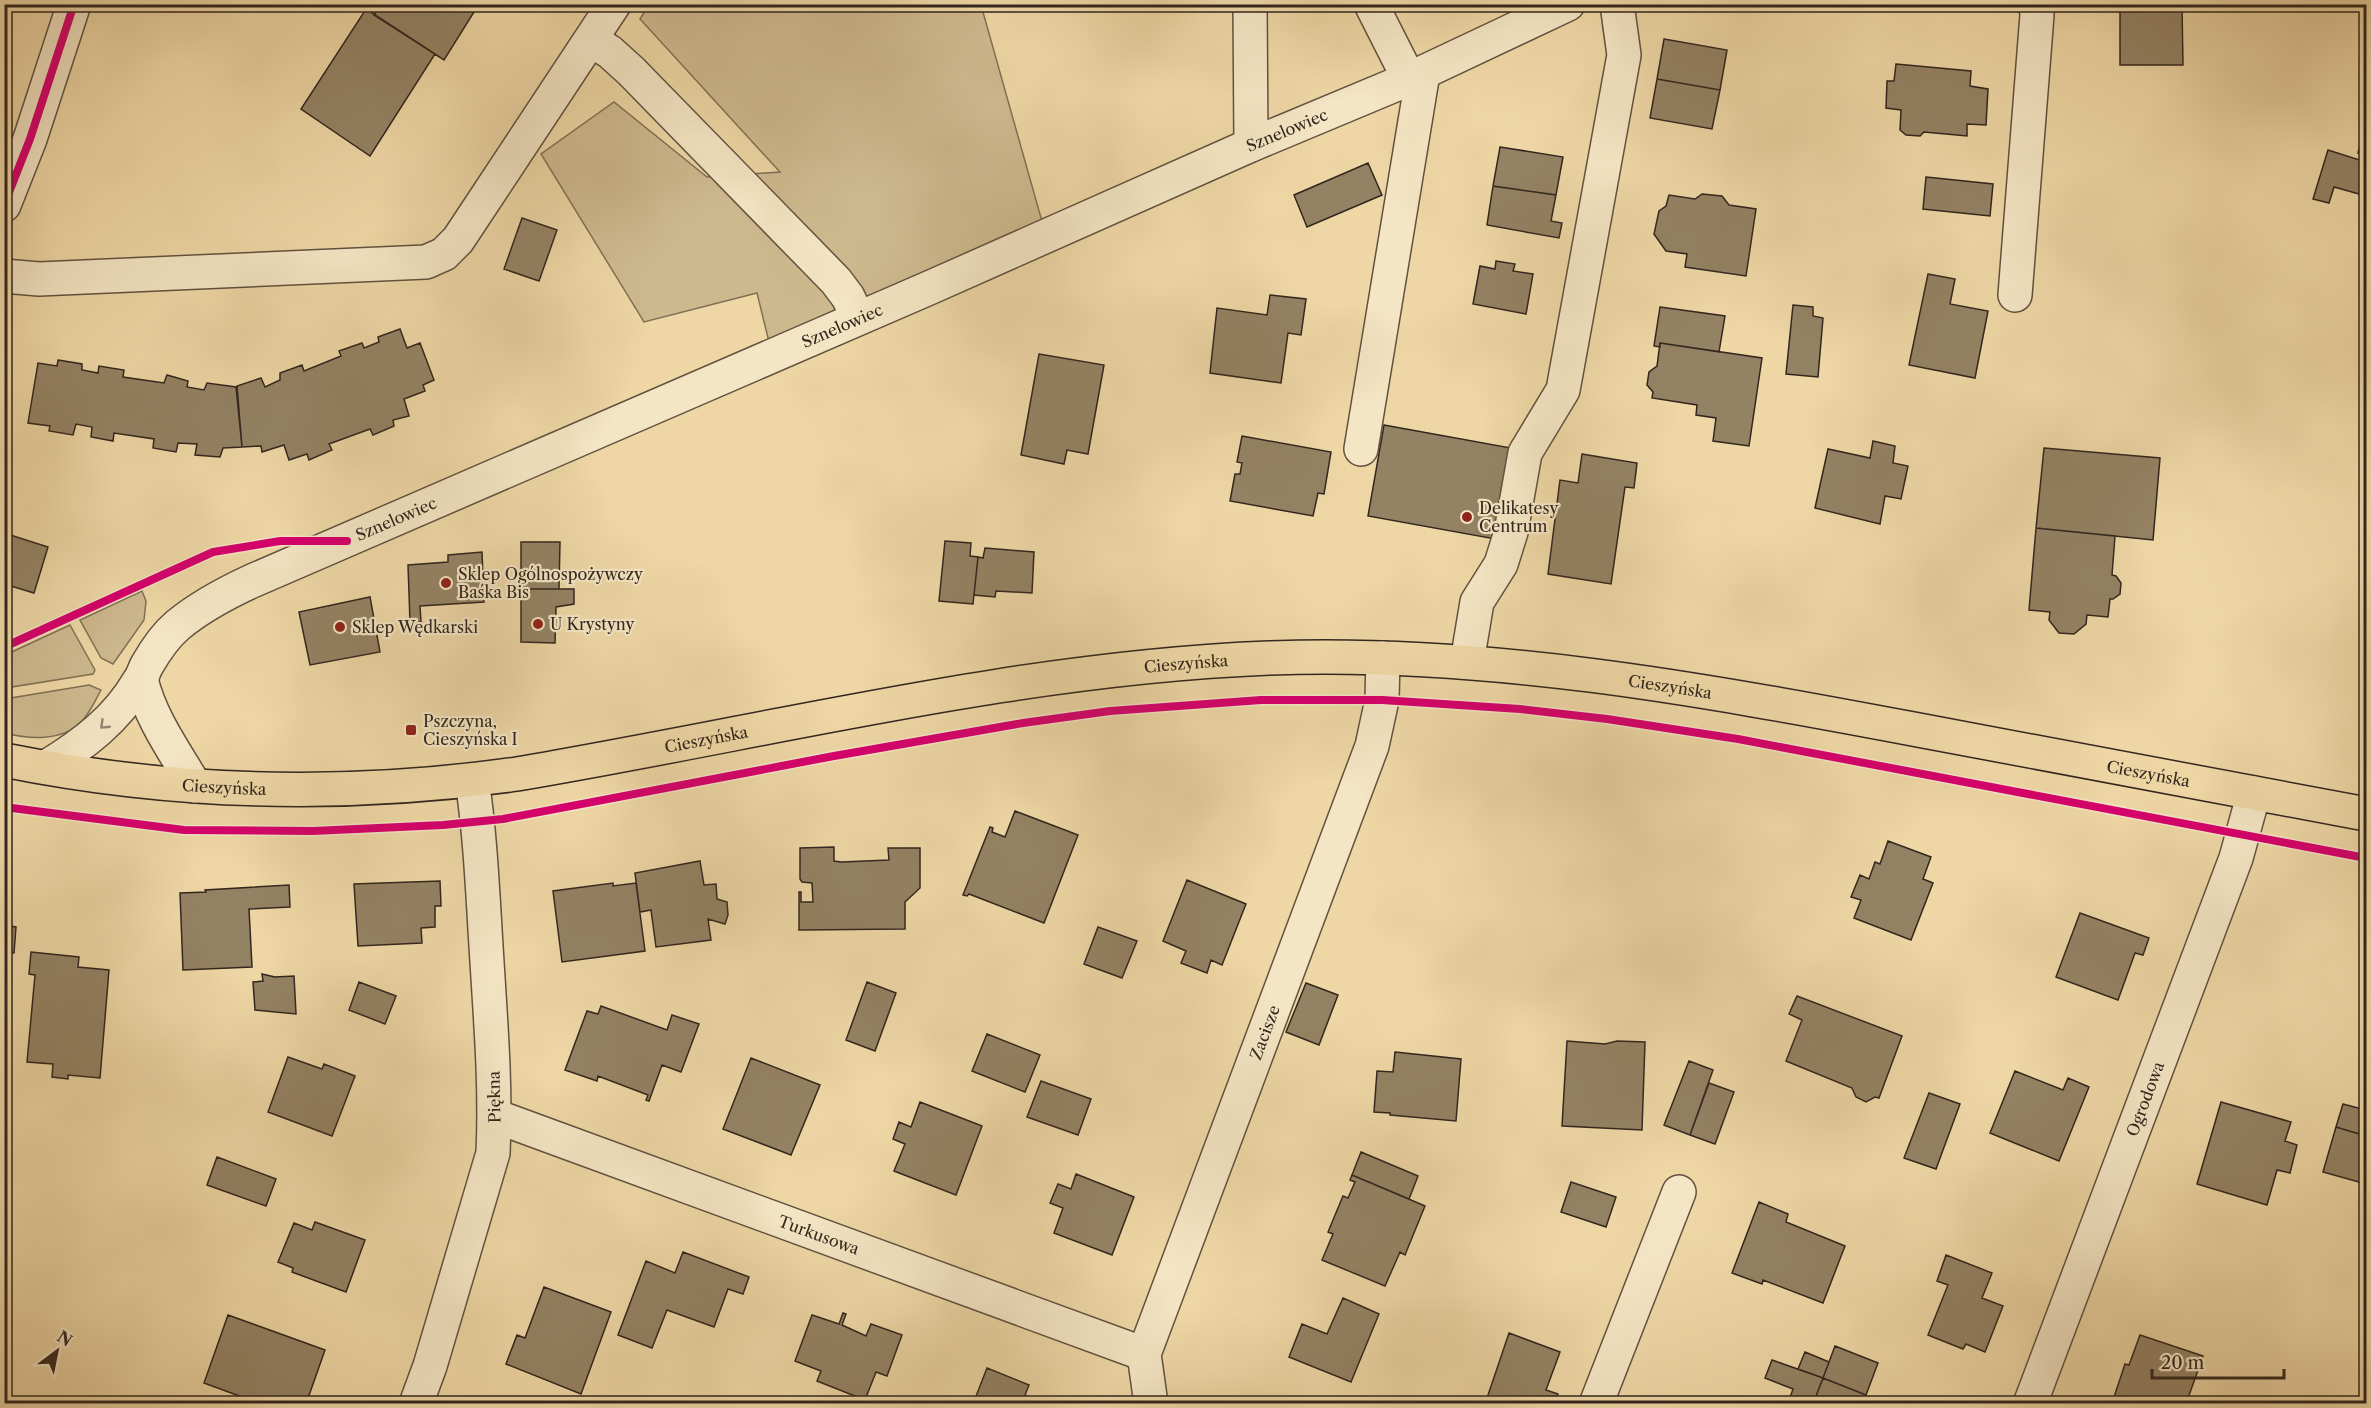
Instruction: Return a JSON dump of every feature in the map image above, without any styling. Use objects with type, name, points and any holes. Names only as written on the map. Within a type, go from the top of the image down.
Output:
[{"type":"main road","name":"Cieszyńska","points":[[4,760],[122,778],[241,789],[329,789],[472,780],[597,760],[959,692],[1100,671],[1188,662],[1262,658],[1383,658],[1467,662],[1598,675],[1709,691],[2367,814]]},
{"type":"street","points":[[4,205],[30,139],[75,4]]},
{"type":"street","points":[[4,276],[39,279],[426,262],[444,254],[458,240],[614,4]]},
{"type":"street","points":[[1250,4],[1251,145]]},
{"type":"street","points":[[1360,449],[1416,76],[1371,4]]},
{"type":"street","name":"Sznelowiec","points":[[46,767],[84,743],[103,726],[141,679],[154,654],[177,626],[211,601],[1251,145],[1416,76],[1568,4]]},
{"type":"street","points":[[1467,662],[1477,602],[1501,564],[1511,532],[1525,453],[1563,390],[1624,55],[1617,4]]},
{"type":"street","points":[[2015,295],[2036,4]]},
{"type":"street","points":[[591,40],[610,52],[631,71],[836,281],[848,297],[858,318]]},
{"type":"street","name":"Zacisze","points":[[1151,1404],[1144,1354],[1372,746],[1382,700],[1383,658]]},
{"type":"street","points":[[141,679],[144,694],[155,718],[195,786]]},
{"type":"street","name":"Piękna","points":[[416,1404],[430,1366],[493,1153],[495,1116],[480,850],[472,780]]},
{"type":"street","name":"Ogrodowa","points":[[2030,1404],[2236,858],[2254,793]]},
{"type":"street","name":"Turkusowa","points":[[495,1116],[1144,1354]]},
{"type":"street","points":[[1596,1404],[1679,1192]]},
{"type":"shaded area","points":[[649,5],[981,5],[1045,232],[769,342],[757,293],[644,322],[541,154],[614,102],[707,177],[780,172],[640,19]]},
{"type":"shaded area","points":[[142,591],[146,601],[144,620],[113,664],[101,658],[80,620]]},
{"type":"shaded area","points":[[70,625],[95,670],[93,674],[5,688],[5,655]]},
{"type":"shaded area","points":[[89,685],[101,690],[87,715],[73,728],[55,736],[44,737],[24,737],[5,733],[5,699]]},
{"type":"building","points":[[381,4],[479,4],[444,60],[374,15]]},
{"type":"building","points":[[2120,4],[2182,4],[2183,65],[2120,65]]},
{"type":"building","points":[[366,9],[435,54],[370,156],[301,109]]},
{"type":"building","points":[[1664,39],[1727,50],[1720,90],[1657,79]]},
{"type":"building","points":[[1896,64],[1971,71],[1970,86],[1988,89],[1986,125],[1967,124],[1967,136],[1924,132],[1920,136],[1906,135],[1900,130],[1901,110],[1886,108],[1887,81],[1894,81]]},
{"type":"building","points":[[1657,79],[1720,90],[1712,129],[1650,118]]},
{"type":"building","points":[[2363,131],[2366,132],[2366,156],[2358,153]]},
{"type":"building","points":[[1500,147],[1563,157],[1556,195],[1493,186]]},
{"type":"building","points":[[2328,150],[2366,162],[2366,196],[2334,187],[2329,203],[2313,199]]},
{"type":"building","points":[[1368,163],[1382,195],[1307,227],[1294,195]]},
{"type":"building","points":[[1926,177],[1993,184],[1990,216],[1923,209]]},
{"type":"building","points":[[1493,186],[1556,195],[1551,221],[1562,223],[1559,238],[1487,225]]},
{"type":"building","points":[[1702,194],[1722,196],[1729,205],[1756,209],[1746,276],[1685,267],[1687,254],[1666,251],[1654,234],[1659,211],[1666,206],[1669,195],[1695,199]]},
{"type":"building","points":[[522,218],[557,230],[539,281],[504,269]]},
{"type":"building","points":[[1496,261],[1515,264],[1513,271],[1533,274],[1526,314],[1473,304],[1480,266],[1495,269]]},
{"type":"building","points":[[1928,274],[1955,279],[1950,304],[1988,311],[1975,378],[1909,365]]},
{"type":"building","points":[[1270,295],[1306,299],[1301,335],[1288,333],[1281,383],[1210,373],[1217,308],[1267,315]]},
{"type":"building","points":[[1793,305],[1813,307],[1813,316],[1823,318],[1818,377],[1786,374]]},
{"type":"building","points":[[1660,307],[1725,316],[1719,352],[1660,343],[1660,347],[1654,346]]},
{"type":"building","points":[[400,329],[407,348],[420,343],[434,380],[423,385],[425,391],[404,399],[409,416],[393,420],[394,426],[373,435],[370,429],[329,444],[332,450],[309,460],[307,454],[289,460],[284,445],[262,452],[261,446],[242,447],[237,386],[261,378],[265,387],[280,380],[280,373],[302,365],[304,371],[341,356],[339,351],[362,343],[364,348],[379,342],[378,337]]},
{"type":"building","points":[[1660,343],[1762,358],[1749,446],[1713,441],[1716,418],[1696,415],[1697,405],[1652,398],[1653,392],[1647,385],[1649,372],[1657,366]]},
{"type":"building","points":[[1039,354],[1104,365],[1088,454],[1067,450],[1064,464],[1021,455]]},
{"type":"building","points":[[58,360],[82,364],[82,370],[98,373],[99,366],[124,370],[123,377],[164,383],[167,375],[188,381],[187,387],[204,390],[207,383],[236,387],[242,447],[223,448],[220,457],[195,455],[197,444],[178,443],[176,452],[153,448],[154,439],[114,433],[113,441],[91,437],[92,427],[76,424],[73,435],[49,431],[50,426],[28,423],[38,363],[57,366]]},
{"type":"building","points":[[1384,425],[1511,448],[1495,539],[1368,516]]},
{"type":"building","points":[[1242,436],[1331,452],[1324,494],[1318,493],[1313,516],[1230,501],[1235,474],[1240,474],[1242,463],[1237,462]]},
{"type":"building","points":[[1873,441],[1895,446],[1893,463],[1908,466],[1901,499],[1885,496],[1880,524],[1815,508],[1828,449],[1870,458]]},
{"type":"building","points":[[2044,448],[2160,458],[2153,540],[2036,528]]},
{"type":"building","points":[[1582,454],[1637,463],[1634,488],[1625,487],[1611,584],[1548,574],[1560,480],[1578,483]]},
{"type":"building","points":[[2036,528],[2115,536],[2112,575],[2116,576],[2121,583],[2120,594],[2110,599],[2108,617],[2087,615],[2086,624],[2074,634],[2059,633],[2049,620],[2050,612],[2029,610]]},
{"type":"building","points":[[4,533],[48,547],[34,593],[4,584]]},
{"type":"building","points":[[945,541],[971,543],[970,556],[978,557],[973,604],[939,601]]},
{"type":"building","points":[[521,542],[560,542],[559,589],[521,589]]},
{"type":"building","points":[[985,548],[1034,552],[1032,593],[996,591],[995,597],[974,595],[978,557],[983,558]]},
{"type":"building","name":"Sklep Ogólnospożywczy Baśka Bis","points":[[482,552],[484,602],[420,606],[421,622],[410,622],[408,565],[448,562],[448,555]]},
{"type":"building","name":"U Krystyny","points":[[521,589],[574,589],[574,604],[556,607],[555,643],[521,642]]},
{"type":"building","points":[[370,597],[380,652],[310,665],[299,612]]},
{"type":"building","points":[[1015,811],[1078,835],[1044,923],[969,894],[963,895],[990,827],[993,828],[992,832],[1005,837]]},
{"type":"building","points":[[1888,841],[1931,857],[1923,879],[1933,883],[1911,940],[1854,918],[1861,900],[1851,897],[1860,875],[1869,879],[1875,862],[1880,864]]},
{"type":"building","points":[[834,847],[834,861],[841,862],[889,860],[888,848],[920,848],[920,888],[905,902],[905,929],[799,930],[799,892],[801,892],[801,902],[813,902],[812,883],[802,882],[800,879],[800,848]]},
{"type":"building","points":[[700,861],[704,885],[716,884],[717,899],[727,902],[728,915],[725,924],[708,919],[711,940],[656,947],[651,910],[640,912],[635,873]]},
{"type":"building","points":[[1187,880],[1246,904],[1222,965],[1211,960],[1207,973],[1181,963],[1186,951],[1163,941]]},
{"type":"building","points":[[440,881],[441,906],[435,906],[435,927],[421,928],[422,943],[358,946],[354,884]]},
{"type":"building","points":[[613,883],[613,886],[636,883],[645,951],[562,962],[553,891]]},
{"type":"building","points":[[289,885],[290,907],[249,909],[252,967],[183,970],[180,893]]},
{"type":"building","points":[[2080,913],[2149,938],[2143,955],[2135,953],[2118,1000],[2056,977]]},
{"type":"building","points":[[4,925],[16,927],[14,953],[4,952]]},
{"type":"building","points":[[1098,927],[1137,941],[1122,978],[1084,964]]},
{"type":"building","points":[[31,952],[79,957],[78,967],[109,970],[100,1078],[68,1075],[68,1079],[52,1077],[53,1064],[27,1062],[35,975],[29,974]]},
{"type":"building","points":[[262,974],[275,977],[294,976],[296,1014],[255,1010],[253,982],[263,981]]},
{"type":"building","points":[[359,982],[396,996],[385,1024],[349,1010]]},
{"type":"building","points":[[867,982],[896,993],[875,1051],[846,1040]]},
{"type":"building","points":[[1306,983],[1338,995],[1319,1045],[1286,1032]]},
{"type":"building","points":[[1797,996],[1902,1036],[1879,1098],[1875,1097],[1866,1102],[1856,1097],[1852,1088],[1786,1061],[1802,1020],[1789,1014]]},
{"type":"building","points":[[601,1006],[667,1030],[672,1015],[699,1024],[681,1072],[662,1065],[649,1101],[646,1100],[648,1095],[598,1076],[597,1081],[565,1070],[587,1011],[598,1014]]},
{"type":"building","points":[[987,1034],[1040,1055],[1025,1092],[972,1071]]},
{"type":"building","points":[[1567,1041],[1605,1044],[1617,1041],[1645,1042],[1642,1130],[1562,1126]]},
{"type":"building","points":[[1395,1052],[1461,1059],[1456,1121],[1374,1112],[1377,1071],[1393,1072]]},
{"type":"building","points":[[288,1057],[322,1069],[324,1064],[355,1076],[332,1136],[268,1112]]},
{"type":"building","points":[[751,1058],[820,1085],[791,1155],[723,1129]]},
{"type":"building","points":[[1689,1061],[1713,1070],[1690,1135],[1664,1125]]},
{"type":"building","points":[[2015,1071],[2063,1090],[2068,1078],[2089,1087],[2059,1161],[1990,1133]]},
{"type":"building","points":[[1041,1081],[1091,1099],[1078,1135],[1027,1117]]},
{"type":"building","points":[[1709,1083],[1734,1092],[1715,1144],[1690,1135]]},
{"type":"building","points":[[1929,1093],[1960,1104],[1936,1169],[1904,1158]]},
{"type":"building","points":[[920,1102],[982,1126],[956,1195],[894,1171],[905,1144],[893,1139],[899,1122],[911,1127]]},
{"type":"building","points":[[2221,1102],[2291,1122],[2285,1141],[2297,1145],[2290,1173],[2277,1170],[2267,1205],[2197,1184]]},
{"type":"building","points":[[2343,1104],[2366,1110],[2366,1136],[2336,1127]]},
{"type":"building","points":[[2336,1127],[2366,1136],[2366,1184],[2323,1172]]},
{"type":"building","points":[[1361,1152],[1418,1176],[1409,1199],[1352,1175]]},
{"type":"building","points":[[217,1157],[276,1179],[266,1206],[207,1185]]},
{"type":"building","points":[[1076,1174],[1134,1197],[1112,1255],[1054,1233],[1063,1208],[1050,1203],[1058,1184],[1071,1189]]},
{"type":"building","points":[[1352,1175],[1425,1206],[1405,1255],[1400,1252],[1385,1286],[1322,1260],[1333,1234],[1328,1232],[1343,1196],[1348,1198],[1355,1182],[1350,1180]]},
{"type":"building","points":[[1571,1182],[1616,1197],[1606,1227],[1561,1212]]},
{"type":"building","points":[[1759,1202],[1788,1214],[1786,1222],[1845,1246],[1823,1303],[1763,1280],[1762,1284],[1732,1273]]},
{"type":"building","points":[[315,1222],[365,1240],[346,1292],[292,1272],[293,1268],[278,1262],[294,1223],[312,1230]]},
{"type":"building","points":[[683,1252],[749,1277],[743,1294],[728,1289],[714,1327],[667,1310],[652,1348],[618,1335],[646,1261],[675,1273]]},
{"type":"building","points":[[1946,1255],[1992,1273],[1982,1298],[2003,1306],[1985,1352],[1966,1344],[1963,1349],[1928,1335],[1948,1285],[1937,1281]]},
{"type":"building","points":[[544,1287],[611,1312],[581,1394],[506,1364],[517,1335],[525,1338]]},
{"type":"building","points":[[1343,1298],[1379,1314],[1351,1382],[1289,1357],[1302,1324],[1327,1334]]},
{"type":"building","points":[[843,1313],[846,1314],[842,1325],[866,1336],[871,1324],[902,1335],[887,1376],[876,1372],[865,1400],[817,1381],[821,1371],[795,1361],[812,1315],[839,1324]]},
{"type":"building","points":[[228,1315],[325,1350],[306,1404],[261,1404],[204,1383]]},
{"type":"building","points":[[1509,1333],[1560,1352],[1546,1390],[1558,1394],[1554,1404],[1485,1404]]},
{"type":"building","points":[[2140,1335],[2203,1356],[2186,1404],[2132,1404],[2114,1397],[2125,1364],[2129,1365]]},
{"type":"building","points":[[1835,1346],[1878,1363],[1866,1395],[1823,1378]]},
{"type":"building","points":[[1805,1352],[1829,1362],[1823,1378],[1798,1369]]},
{"type":"building","points":[[1772,1360],[1823,1378],[1813,1404],[1788,1403],[1793,1389],[1765,1378]]},
{"type":"building","points":[[987,1368],[1029,1385],[1025,1395],[1047,1404],[973,1404]]},
{"type":"building","points":[[1823,1378],[1866,1395],[1863,1404],[1813,1404]]},
{"type":"cycle path","points":[[4,205],[30,139],[74,4]]},
{"type":"cycle path","points":[[4,647],[213,552],[280,541],[347,541]]},
{"type":"cycle path","points":[[4,807],[184,830],[313,831],[443,825],[503,819],[834,756],[1023,723],[1110,711],[1261,700],[1382,700],[1520,709],[1607,719],[1738,739],[2366,858]]},
{"type":"place","name":"Delikatesy Centrum","points":[[1467,517]]},
{"type":"place","name":"Sklep Ogólnospożywczy Baśka Bis","points":[[446,583]]},
{"type":"place","name":"U Krystyny","points":[[538,624]]},
{"type":"place","name":"Sklep Wędkarski","points":[[340,627]]},
{"type":"place","name":"Pszczyna, Cieszyńska I","points":[[411,730]]}]
